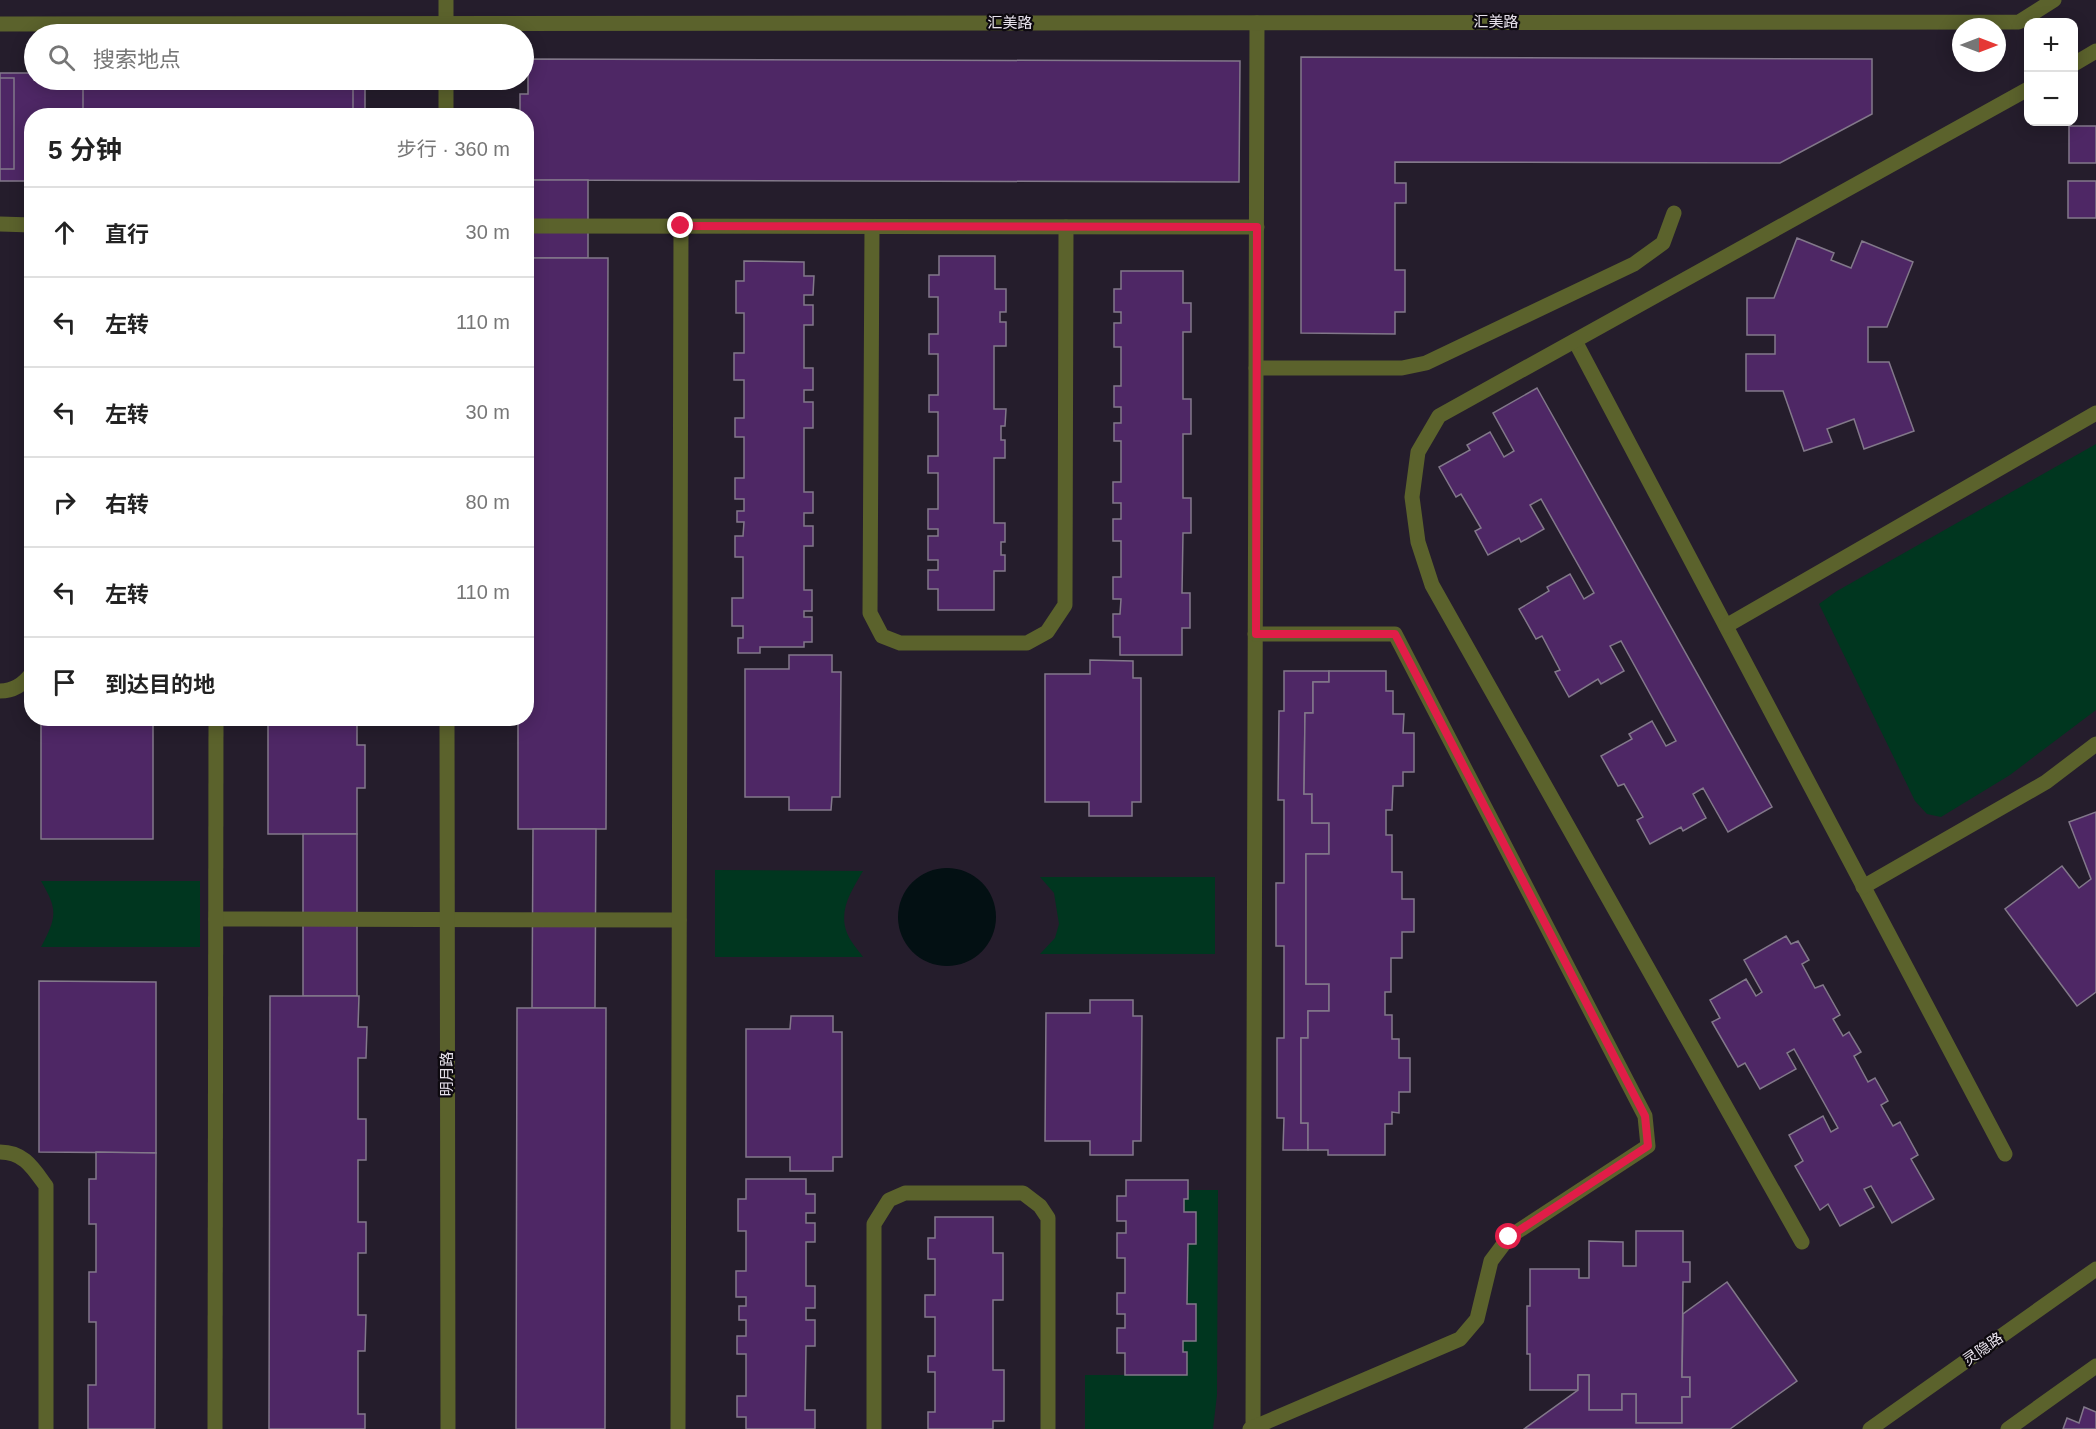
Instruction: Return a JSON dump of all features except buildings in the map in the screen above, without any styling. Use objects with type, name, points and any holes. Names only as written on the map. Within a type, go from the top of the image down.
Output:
[{"type":"street","points":[[446,0],[446,24]]},
{"type":"street","name":"汇美路","points":[[534,28],[1257,23],[2019,22],[2054,0]]},
{"type":"street","points":[[1256,634],[1395,634],[1645,1116],[1648,1146],[1509,1237],[1491,1262],[1477,1319],[1460,1339],[1252,1428],[1257,23]]},
{"type":"street","name":"汇美路","points":[[0,24],[24,24]]},
{"type":"street","points":[[2078,61],[2096,51]]},
{"type":"street","points":[[446,90],[446,108]]},
{"type":"street","points":[[1802,1242],[1432,585],[1418,542],[1412,497],[1418,452],[1439,416],[2024,91]]},
{"type":"street","points":[[1256,368],[1402,368],[1426,363],[1634,264],[1663,243],[1674,213]]},
{"type":"street","points":[[0,224],[24,225]]},
{"type":"street","points":[[534,226],[1257,227]]},
{"type":"street","points":[[678,1429],[681,226]]},
{"type":"street","points":[[872,226],[870,613],[882,636],[900,642],[1027,643],[1047,632],[1065,605],[1066,227]]},
{"type":"street","points":[[1575,340],[2004,1154]]},
{"type":"street","points":[[1726,626],[2096,413]]},
{"type":"street","points":[[0,691],[7,691],[24,683]]},
{"type":"street","points":[[215,1429],[216,726]]},
{"type":"street","name":"明月路","points":[[447,726],[448,1429]]},
{"type":"street","points":[[1863,886],[2046,782],[2096,744]]},
{"type":"street","points":[[216,919],[679,920]]},
{"type":"street","points":[[0,1152],[13,1152],[32,1165],[46,1186],[46,1429]]},
{"type":"street","points":[[874,1429],[874,1224],[889,1200],[906,1193],[1023,1193],[1040,1206],[1048,1218],[1048,1429]]},
{"type":"street","name":"灵隐路","points":[[1870,1429],[2096,1269]]},
{"type":"street","points":[[2008,1429],[2096,1366]]},
{"type":"green space","points":[[2096,444],[2096,710],[2010,775],[1941,817],[1927,814],[1915,801],[1819,604],[1837,591]]},
{"type":"green space","points":[[715,870],[863,871],[848,900],[844,916],[848,936],[863,957],[715,957]]},
{"type":"green space","points":[[1040,877],[1215,877],[1215,954],[1040,954],[1055,938],[1059,924],[1054,893]]},
{"type":"green space","points":[[41,881],[200,881],[200,947],[41,947],[53,921],[53,907]]},
{"type":"green space","points":[[1188,1190],[1218,1190],[1217,1395],[1213,1429],[1085,1429],[1085,1375],[1187,1375],[1187,1352],[1183,1352],[1183,1341],[1196,1341],[1196,1304],[1187,1304],[1188,1244],[1196,1244],[1196,1212],[1184,1212],[1184,1199]]},
{"type":"shaded area","points":[[947,868],[966,871],[982,882],[993,898],[996,917],[993,936],[982,952],[966,963],[947,966],[928,963],[912,952],[901,936],[898,917],[901,898],[912,882],[928,871]]},
{"type":"route","points":[[681,226],[1257,227],[1256,634],[1395,634],[1645,1116],[1648,1146],[1509,1237]]}]
